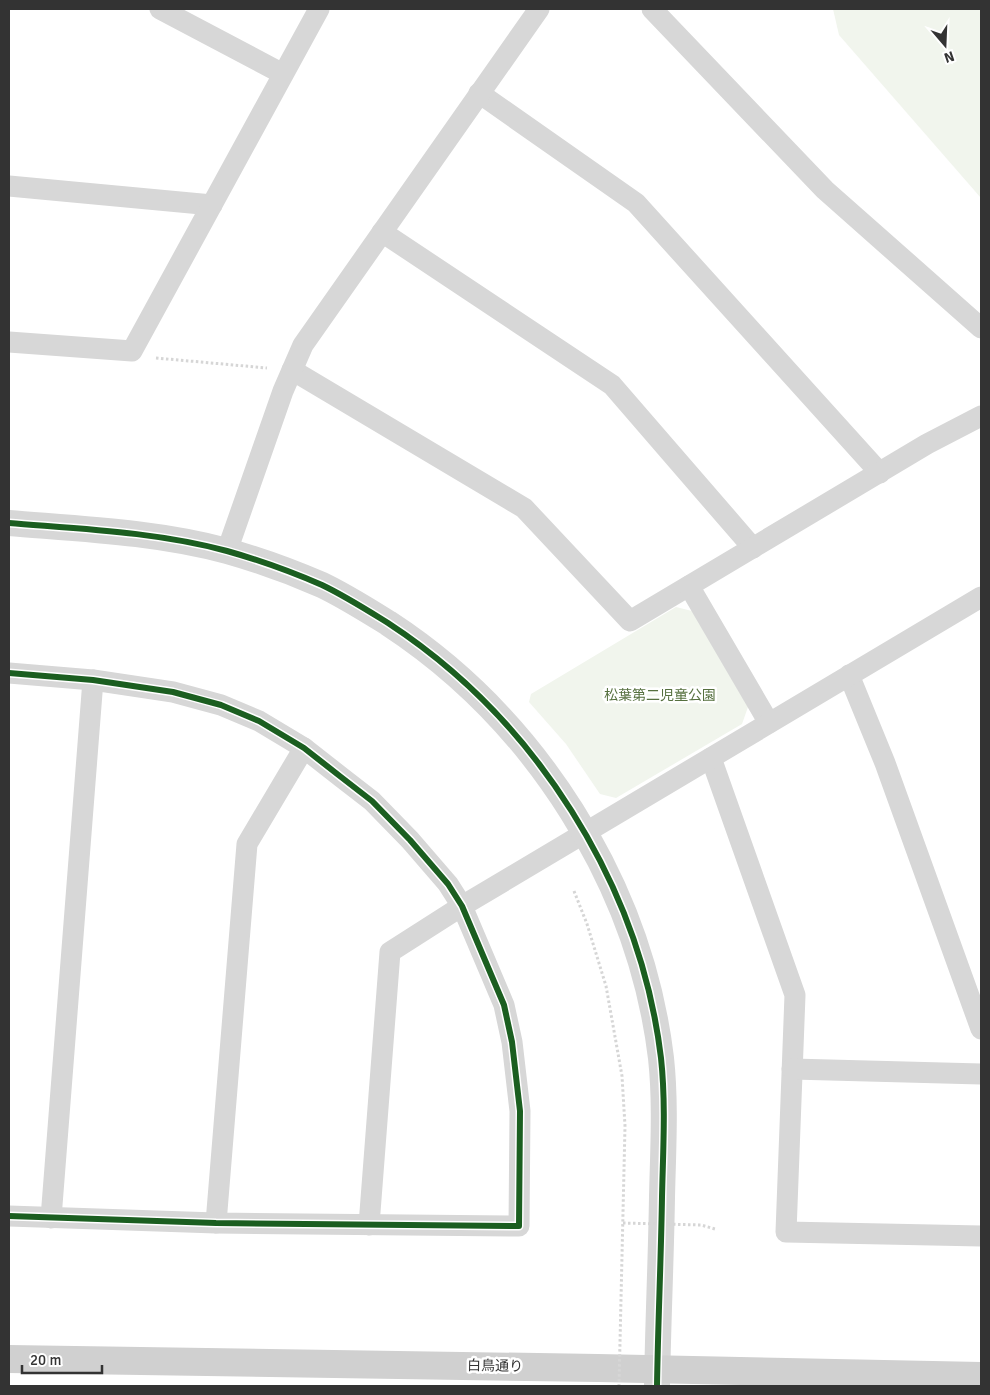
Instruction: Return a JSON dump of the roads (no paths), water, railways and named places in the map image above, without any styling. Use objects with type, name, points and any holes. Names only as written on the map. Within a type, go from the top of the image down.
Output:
[{"type":"main road","name":"白鳥通り","points":[[9,1359],[658,1378],[981,1376]]},
{"type":"street","points":[[160,9],[283,74]]},
{"type":"street","points":[[9,342],[132,351],[319,9]]},
{"type":"street","points":[[227,551],[283,391],[303,345],[538,9]]},
{"type":"street","points":[[652,9],[824,190],[981,328]]},
{"type":"street","points":[[479,93],[636,203],[880,473]]},
{"type":"street","points":[[9,186],[212,205]]},
{"type":"street","points":[[382,232],[612,385],[754,548]]},
{"type":"street","points":[[292,370],[524,508],[630,621],[927,444],[981,416]]},
{"type":"street","points":[[9,523],[167,538],[227,551],[323,586],[363,607],[440,660],[494,711],[554,784],[585,834],[618,898],[638,953],[651,1002],[661,1059],[664,1148],[658,1378]]},
{"type":"street","points":[[689,586],[769,723]]},
{"type":"street","points":[[369,1224],[390,952],[462,906],[981,598]]},
{"type":"street","points":[[9,673],[93,680],[173,692],[221,705],[259,721],[304,748],[372,801],[448,884],[462,906],[504,1005],[512,1042],[520,1111],[518,1226],[216,1223],[9,1216]]},
{"type":"street","points":[[849,675],[885,763],[981,1029]]},
{"type":"street","points":[[51,1218],[93,680]]},
{"type":"street","points":[[216,1223],[247,844],[304,748]]},
{"type":"street","points":[[711,758],[795,995],[786,1232],[981,1236]]},
{"type":"street","points":[[792,1069],[981,1074]]},
{"type":"park label","name":"松葉第二児童公園","points":[[660,695]]}]
